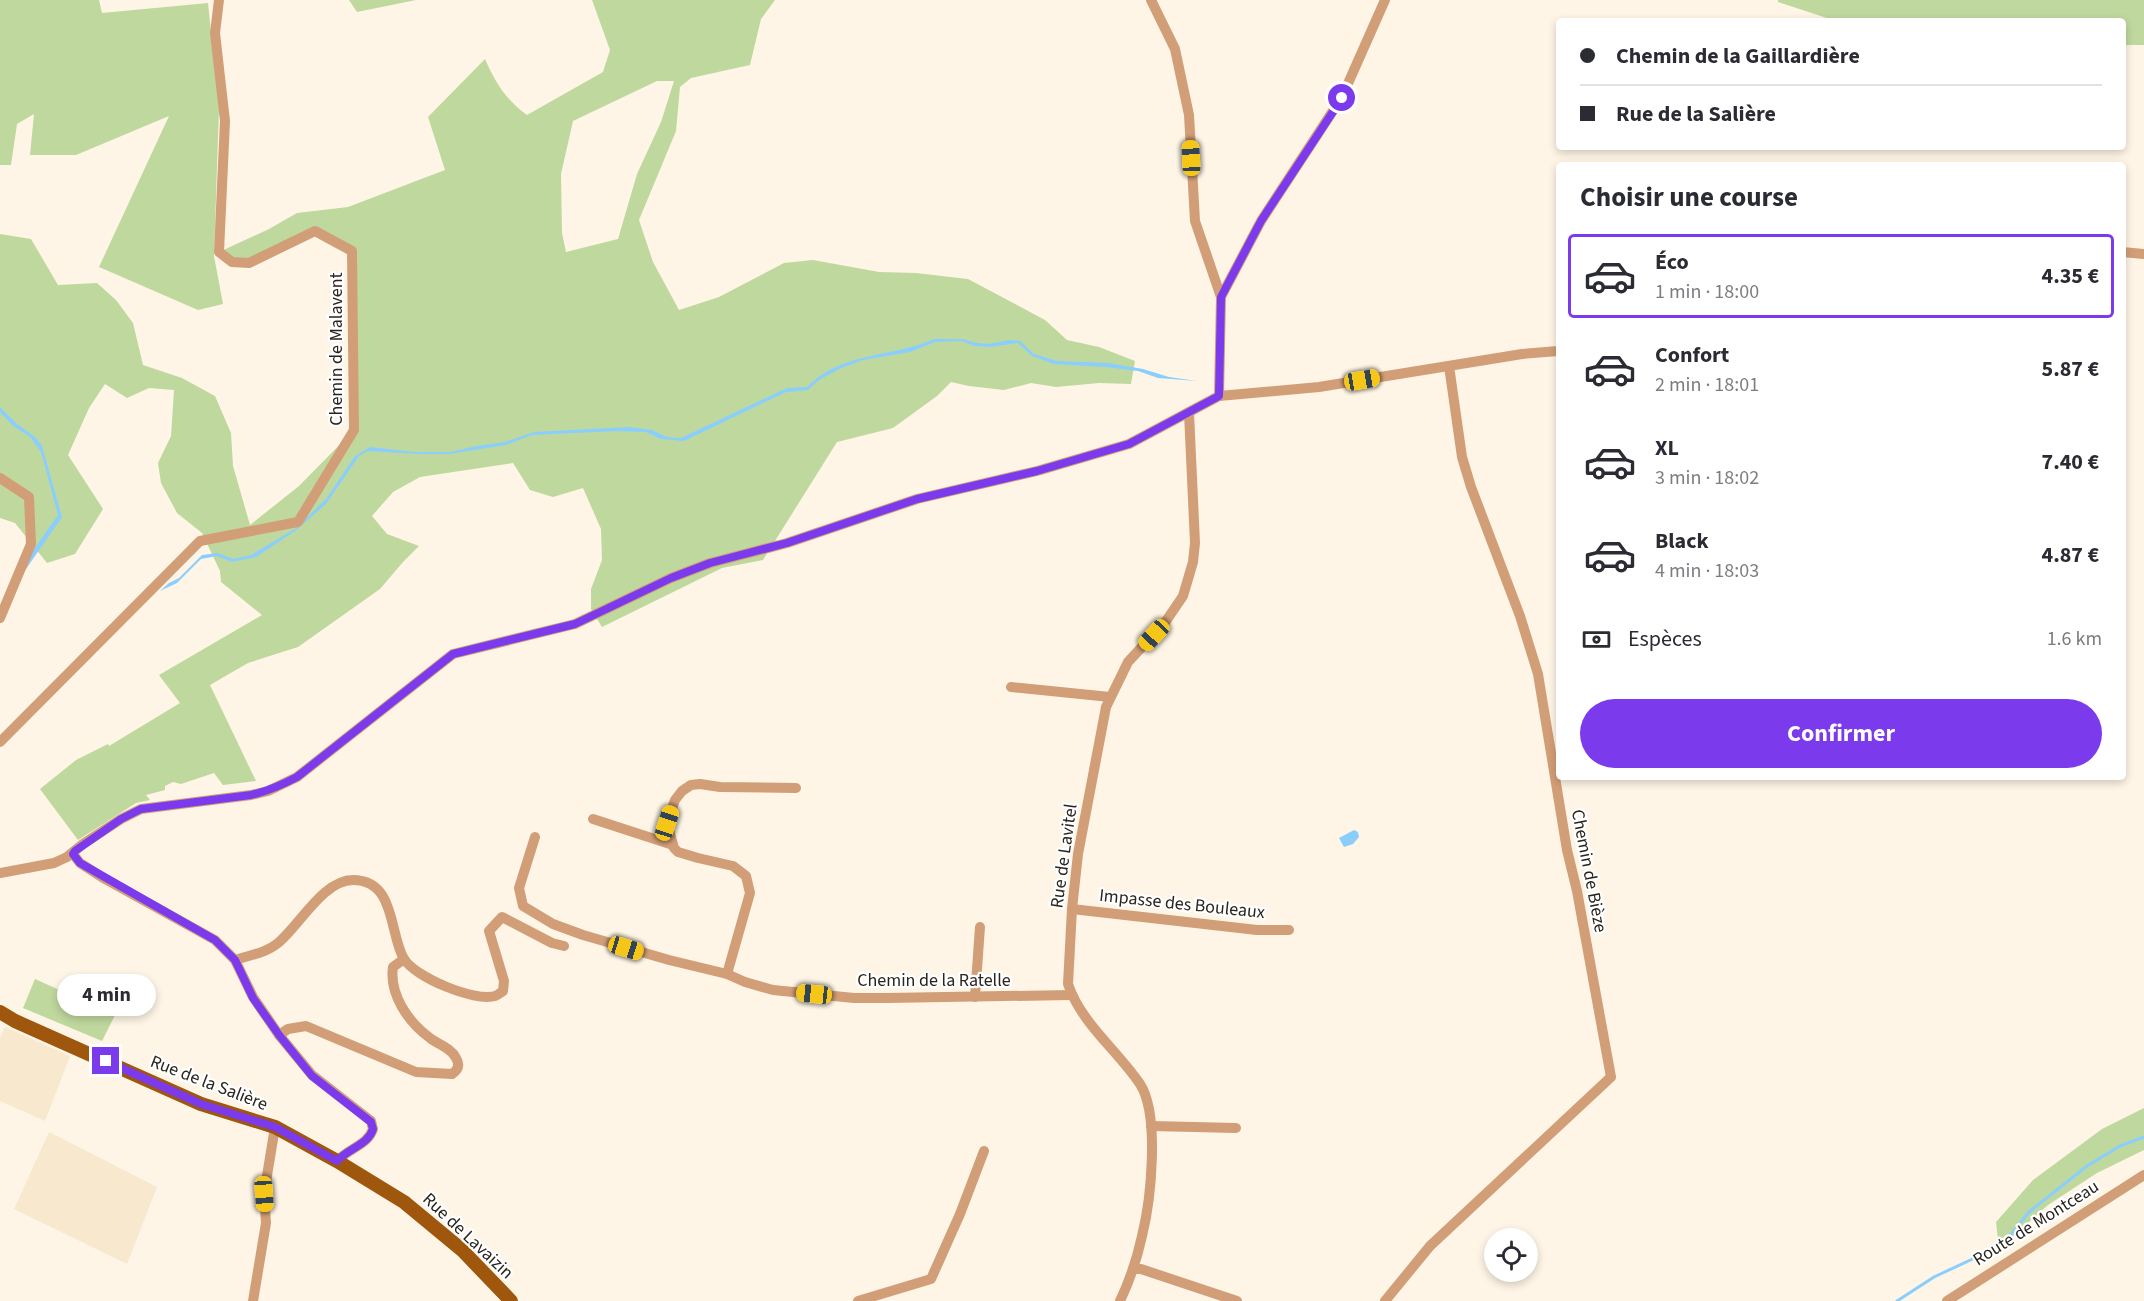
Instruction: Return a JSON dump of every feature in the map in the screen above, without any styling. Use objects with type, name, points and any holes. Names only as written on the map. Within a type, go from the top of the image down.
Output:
[{"type":"main road","name":"Rue de la Salière","points":[[0,1012],[15,1021],[201,1104],[275,1127]]},
{"type":"main road","name":"Rue de Lavaizin","points":[[275,1127],[404,1202],[462,1250],[511,1301]]},
{"type":"street","name":"Chemin de Malavent","points":[[0,742],[200,541],[298,522],[354,430],[352,251],[315,231],[249,263],[232,262],[219,252],[225,121],[215,33],[219,0]]},
{"type":"street","points":[[1151,0],[1175,49],[1189,115],[1195,221],[1221,297],[1219,396]]},
{"type":"street","points":[[1221,297],[1261,221],[1342,98],[1385,0]]},
{"type":"street","points":[[2126,252],[2144,254]]},
{"type":"street","points":[[0,873],[54,863],[73,854],[83,844],[141,809],[268,791],[290,781],[453,654],[575,624],[671,578],[710,563],[787,543],[917,499],[1037,471],[1129,444],[1219,396],[1319,387],[1521,354],[1556,351]]},
{"type":"street","name":"Chemin de Bièze","points":[[1385,1301],[1430,1246],[1611,1077],[1577,891],[1567,850],[1538,674],[1520,616],[1471,487],[1462,457],[1449,366]]},
{"type":"street","name":"Rue de Lavitel","points":[[1120,1301],[1134,1269],[1143,1234],[1151,1162],[1151,1126],[1147,1100],[1141,1085],[1085,1017],[1071,995],[1068,984],[1072,909],[1078,854],[1110,697],[1128,662],[1166,621],[1183,596],[1193,562],[1195,543],[1189,413]]},
{"type":"street","points":[[0,478],[29,497],[31,544],[0,618]]},
{"type":"street","points":[[1011,687],[1110,697]]},
{"type":"street","points":[[727,974],[750,892],[749,882],[741,871],[733,866],[678,852],[673,845],[667,823],[675,800],[691,785],[700,784],[720,787],[796,789]]},
{"type":"street","points":[[593,819],[673,845]]},
{"type":"street","name":"Chemin de la Ratelle","points":[[536,837],[519,888],[523,906],[553,924],[583,935],[727,974],[773,990],[854,998],[1071,995]]},
{"type":"street","points":[[73,854],[80,863],[105,879],[215,940],[235,960],[253,998],[312,1076],[371,1122],[373,1129],[366,1141],[345,1152],[337,1161]]},
{"type":"street","points":[[235,960],[270,949],[296,926],[330,888],[346,881],[356,880],[374,886],[386,902],[404,960],[421,974],[447,988],[470,994],[494,996],[503,991],[504,981],[489,930],[502,917],[552,943],[564,946]]},
{"type":"street","name":"Impasse des Bouleaux","points":[[1072,909],[1257,930],[1289,930]]},
{"type":"street","points":[[975,997],[980,927]]},
{"type":"street","points":[[279,1035],[288,1029],[306,1026],[416,1072],[452,1074],[457,1070],[459,1064],[456,1057],[429,1038],[410,1019],[397,998],[391,980],[393,967],[404,960]]},
{"type":"street","points":[[1151,1126],[1236,1128]]},
{"type":"street","points":[[253,1301],[266,1222],[264,1194],[275,1127]]},
{"type":"street","points":[[858,1301],[932,1279],[984,1151]]},
{"type":"street","name":"Route de Montceau","points":[[1947,1301],[2144,1175]]},
{"type":"street","points":[[1134,1269],[1141,1269],[1237,1301]]},
{"type":"shaded area","points":[[5,1027],[70,1056],[45,1121],[0,1101],[0,1038]]},
{"type":"shaded area","points":[[49,1132],[157,1187],[127,1264],[14,1209]]},
{"type":"green space","points":[[0,0],[99,0],[102,13],[208,3],[219,109],[214,256],[223,304],[198,310],[99,267],[169,116],[76,155],[30,155],[34,114],[17,124],[11,165],[0,165]]},
{"type":"green space","points":[[349,0],[416,0],[357,12]]},
{"type":"green space","points":[[592,0],[775,0],[761,19],[750,65],[691,78],[680,87],[676,131],[639,220],[653,262],[679,310],[719,297],[784,263],[813,260],[879,272],[916,273],[968,279],[1045,320],[1067,340],[1099,347],[1135,361],[1131,384],[1099,383],[1056,387],[1031,383],[1004,390],[951,382],[937,396],[893,428],[837,442],[763,560],[722,568],[602,627],[591,609],[591,589],[602,560],[601,529],[583,488],[553,497],[530,490],[513,463],[420,477],[393,492],[372,516],[387,534],[419,546],[380,589],[298,647],[248,663],[210,685],[256,781],[223,785],[214,773],[181,784],[173,782],[165,786],[165,790],[146,795],[150,800],[136,803],[78,840],[40,789],[76,760],[108,744],[109,746],[180,703],[159,675],[262,615],[221,582],[220,571],[202,533],[177,513],[161,483],[158,463],[171,436],[174,390],[149,388],[127,398],[105,384],[89,408],[68,455],[103,509],[75,554],[47,563],[15,523],[0,518],[0,234],[31,239],[58,285],[97,283],[116,300],[133,323],[143,365],[182,378],[215,396],[231,433],[233,466],[250,525],[299,486],[354,430],[352,251],[315,231],[249,263],[219,252],[297,213],[348,207],[445,170],[428,117],[485,59],[502,90],[527,115],[603,72],[610,50]],"holes":[[[657,81],[674,81],[661,122],[637,174],[618,239],[566,252],[562,233],[561,174],[573,121]]]},
{"type":"green space","points":[[1778,0],[2144,0],[2144,45],[2126,45],[2126,18],[1827,18],[1778,2]]},
{"type":"green space","points":[[35,979],[115,1015],[102,1041],[23,1008]]},
{"type":"green space","points":[[2144,1108],[2144,1150],[2097,1173],[2048,1205],[1999,1249],[1996,1222],[2033,1180],[2102,1129]]},
{"type":"water","points":[[934,339],[962,339],[988,344],[1010,340],[1020,341],[1034,354],[1057,361],[1108,363],[1197,381],[1158,378],[1138,371],[1106,367],[1054,364],[1032,356],[1018,343],[989,347],[975,346],[961,341],[935,342],[910,352],[863,360],[839,369],[819,380],[808,390],[786,392],[684,441],[661,439],[646,432],[617,431],[532,435],[506,445],[449,454],[368,451],[359,456],[326,504],[295,531],[256,557],[232,562],[217,556],[201,559],[177,583],[160,591],[179,578],[202,555],[218,553],[233,559],[251,555],[296,528],[326,499],[355,456],[370,447],[415,452],[450,452],[505,442],[534,432],[629,427],[652,430],[667,437],[681,438],[787,388],[807,387],[821,375],[851,361]]},
{"type":"water","points":[[0,407],[17,424],[35,437],[42,446],[62,517],[17,582],[25,562],[58,515],[41,452],[30,437],[12,425],[0,412]]},
{"type":"water","points":[[1354,830],[1358,832],[1359,837],[1353,844],[1344,847],[1339,838]]},
{"type":"waterway","points":[[1897,1301],[1934,1277],[1994,1249],[2009,1237],[2029,1212],[2087,1166],[2120,1146],[2144,1137]]},
{"type":"route","points":[[106,1061],[201,1104],[275,1127],[337,1161],[345,1152],[366,1141],[372,1134],[371,1122],[312,1076],[253,998],[235,960],[215,940],[105,879],[80,863],[73,854],[75,851],[121,819],[141,809],[251,795],[268,791],[297,777],[453,654],[575,624],[671,578],[710,563],[787,543],[917,499],[1037,471],[1129,444],[1219,396],[1221,297],[1261,221],[1342,98]]}]
